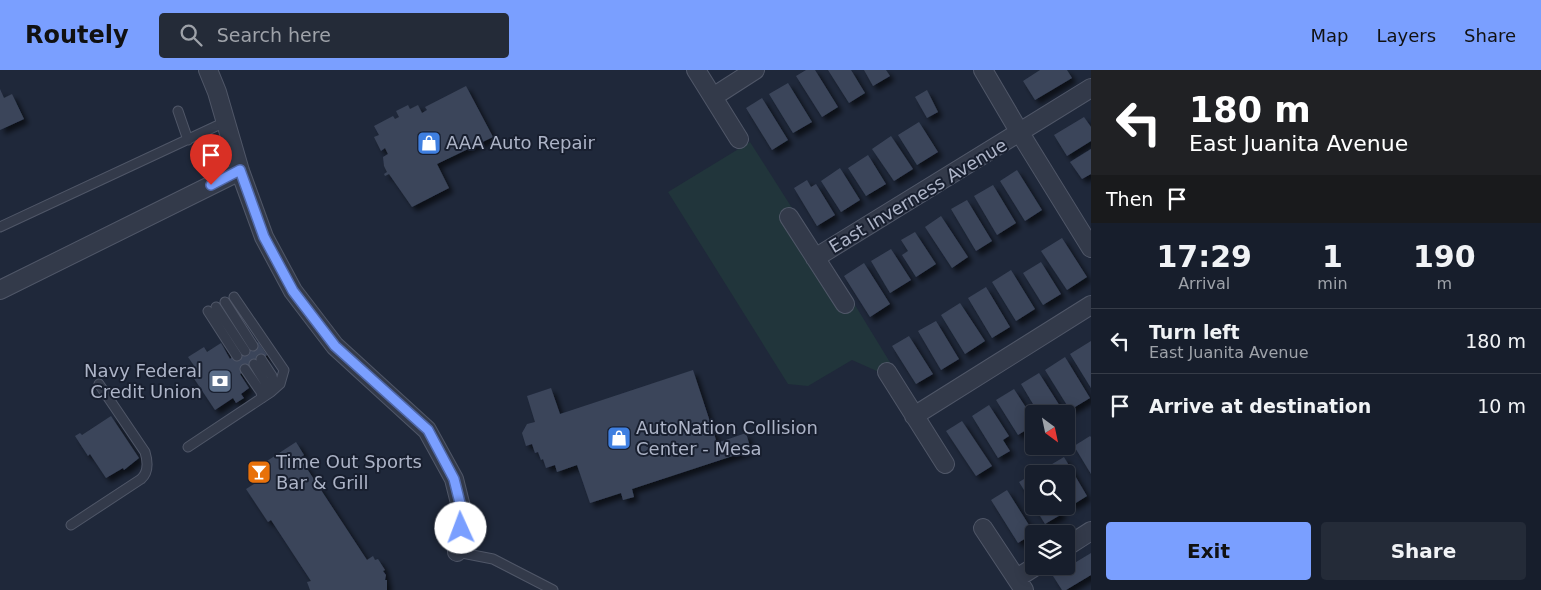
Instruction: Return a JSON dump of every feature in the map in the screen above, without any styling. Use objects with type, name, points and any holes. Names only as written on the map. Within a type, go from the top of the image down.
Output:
[{"type":"street","points":[[208,70],[217,92],[240,170],[264,237],[293,291],[335,346],[428,430],[454,479],[463,515],[457,552]]},
{"type":"street","points":[[696,70],[739,139]]},
{"type":"street","points":[[713,97],[756,70]]},
{"type":"street","name":"East Inverness Avenue","points":[[983,70],[1091,248]]},
{"type":"street","name":"East Inverness Avenue","points":[[816,258],[1091,88]]},
{"type":"street","points":[[0,290],[240,170]]},
{"type":"street","name":"East Inverness Avenue","points":[[789,218],[844,304]]},
{"type":"street","points":[[914,416],[1091,305]]},
{"type":"street","points":[[887,372],[945,464]]},
{"type":"street","points":[[983,528],[1021,584]]},
{"type":"street","points":[[1075,541],[1091,531]]},
{"type":"lane","points":[[178,111],[188,140]]},
{"type":"lane","points":[[0,227],[226,122]]},
{"type":"lane","points":[[188,447],[280,384],[284,370],[234,297]]},
{"type":"lane","points":[[212,309],[245,351],[225,302]]},
{"type":"lane","points":[[257,362],[268,394]]},
{"type":"lane","points":[[245,369],[261,392],[268,394]]},
{"type":"lane","points":[[71,525],[141,479],[145,475],[147,467],[148,461],[145,452],[99,384]]},
{"type":"lane","points":[[457,552],[493,559],[553,590]]},
{"type":"shaded area","points":[[750,142],[792,208],[781,216],[843,312],[855,305],[891,364],[879,372],[852,360],[808,386],[788,384],[668,192]]},
{"type":"building","points":[[806,70],[815,70],[838,107],[822,117],[796,76]]},
{"type":"building","points":[[828,70],[851,70],[865,93],[849,103]]},
{"type":"building","points":[[864,70],[886,70],[890,76],[873,86]]},
{"type":"building","points":[[1040,70],[1067,70],[1072,78],[1035,100],[1023,81]]},
{"type":"building","points":[[788,83],[812,122],[793,133],[769,94]]},
{"type":"building","name":"AAA Auto Repair","points":[[466,86],[493,137],[437,164],[449,188],[412,207],[389,174],[385,176],[384,174],[387,172],[383,157],[388,154],[385,148],[381,151],[374,137],[379,135],[374,126],[393,116],[395,119],[399,117],[396,111],[408,105],[410,109],[418,105],[422,113],[427,110],[425,107]]},
{"type":"building","points":[[0,89],[4,98],[12,94],[24,119],[0,130]]},
{"type":"building","points":[[927,90],[938,112],[927,118],[915,97]]},
{"type":"building","points":[[762,98],[788,140],[772,150],[746,108]]},
{"type":"building","points":[[1084,117],[1091,127],[1091,141],[1067,156],[1054,135]]},
{"type":"building","points":[[919,122],[938,152],[917,165],[898,135]]},
{"type":"building","points":[[891,136],[913,169],[894,181],[872,149]]},
{"type":"building","points":[[1091,149],[1091,174],[1082,179],[1070,162]]},
{"type":"building","points":[[868,155],[886,184],[866,196],[848,168]]},
{"type":"building","points":[[840,168],[860,200],[841,212],[821,181]]},
{"type":"building","points":[[1017,170],[1042,210],[1025,221],[1000,181]]},
{"type":"building","points":[[807,180],[811,187],[816,184],[835,215],[817,226],[794,188]]},
{"type":"building","points":[[993,185],[1016,223],[997,235],[974,196]]},
{"type":"building","points":[[967,200],[992,241],[976,251],[951,209]]},
{"type":"building","points":[[941,216],[968,257],[952,268],[925,227]]},
{"type":"building","points":[[915,232],[936,264],[916,277],[902,255],[908,251],[901,240]]},
{"type":"building","points":[[1062,238],[1087,277],[1067,290],[1041,251]]},
{"type":"building","points":[[891,249],[911,280],[890,293],[871,261]]},
{"type":"building","points":[[1041,262],[1061,294],[1043,305],[1023,273]]},
{"type":"building","points":[[864,263],[890,304],[870,317],[844,276]]},
{"type":"building","points":[[1011,270],[1035,309],[1016,321],[992,282]]},
{"type":"building","points":[[986,287],[1010,327],[992,338],[968,298]]},
{"type":"building","points":[[960,303],[985,341],[965,354],[941,315]]},
{"type":"building","points":[[936,321],[959,359],[941,370],[918,331]]},
{"type":"building","points":[[909,336],[933,374],[916,384],[892,346]]},
{"type":"building","points":[[1091,341],[1091,388],[1070,354]]},
{"type":"building","name":"Navy Federal Credit Union","points":[[258,342],[267,355],[240,374],[249,388],[241,394],[244,398],[236,403],[233,398],[215,410],[189,371],[195,367],[188,357],[204,347],[207,352],[221,343],[230,359]]},
{"type":"building","points":[[1065,357],[1090,398],[1075,407],[1075,405],[1067,405],[1045,370]]},
{"type":"building","name":"AutoNation Collision Center - Mesa","points":[[693,370],[717,443],[746,433],[751,450],[632,489],[634,497],[623,500],[621,493],[590,503],[577,465],[557,472],[555,465],[546,468],[538,452],[535,453],[532,444],[526,446],[522,433],[527,424],[535,422],[527,396],[551,388],[560,414]]},
{"type":"building","points":[[1039,373],[1059,405],[1034,405],[1021,384]]},
{"type":"building","points":[[1014,389],[1025,406],[1025,431],[1018,435],[996,400]]},
{"type":"building","points":[[989,405],[1009,436],[1003,440],[1010,451],[998,458],[972,416]]},
{"type":"building","points":[[111,416],[139,458],[124,470],[123,468],[106,478],[75,436],[80,433],[82,435]]},
{"type":"building","points":[[962,421],[992,466],[976,476],[946,431]]},
{"type":"building","points":[[1091,437],[1091,474],[1075,448],[1075,445]]},
{"type":"building","points":[[296,442],[304,455],[300,458],[367,560],[373,556],[375,560],[378,559],[385,570],[383,571],[386,575],[387,590],[310,590],[307,582],[311,581],[271,520],[268,522],[246,489],[254,484],[247,474]]},
{"type":"building","points":[[1064,457],[1069,465],[1050,465]]},
{"type":"building","points":[[1075,476],[1087,496],[1075,504]]},
{"type":"building","points":[[1025,478],[1025,492],[1019,482]]},
{"type":"building","points":[[1007,490],[1029,525],[1025,525],[1025,539],[1018,543],[991,500]]},
{"type":"building","points":[[1040,515],[1060,515],[1045,524]]},
{"type":"building","points":[[1091,553],[1091,575],[1066,590],[1062,590],[1053,576],[1075,575],[1075,563]]},
{"type":"place","name":"AAA Auto Repair","points":[[429,143]]},
{"type":"place","name":"Navy Federal Credit Union","points":[[220,381]]},
{"type":"place","name":"AutoNation Collision Center - Mesa","points":[[619,438]]},
{"type":"place","name":"Time Out Sports Bar & Grill","points":[[259,472]]},
{"type":"route","points":[[211,185],[240,170],[264,237],[293,291],[335,346],[428,430],[454,479],[463,515],[461,528]]}]
